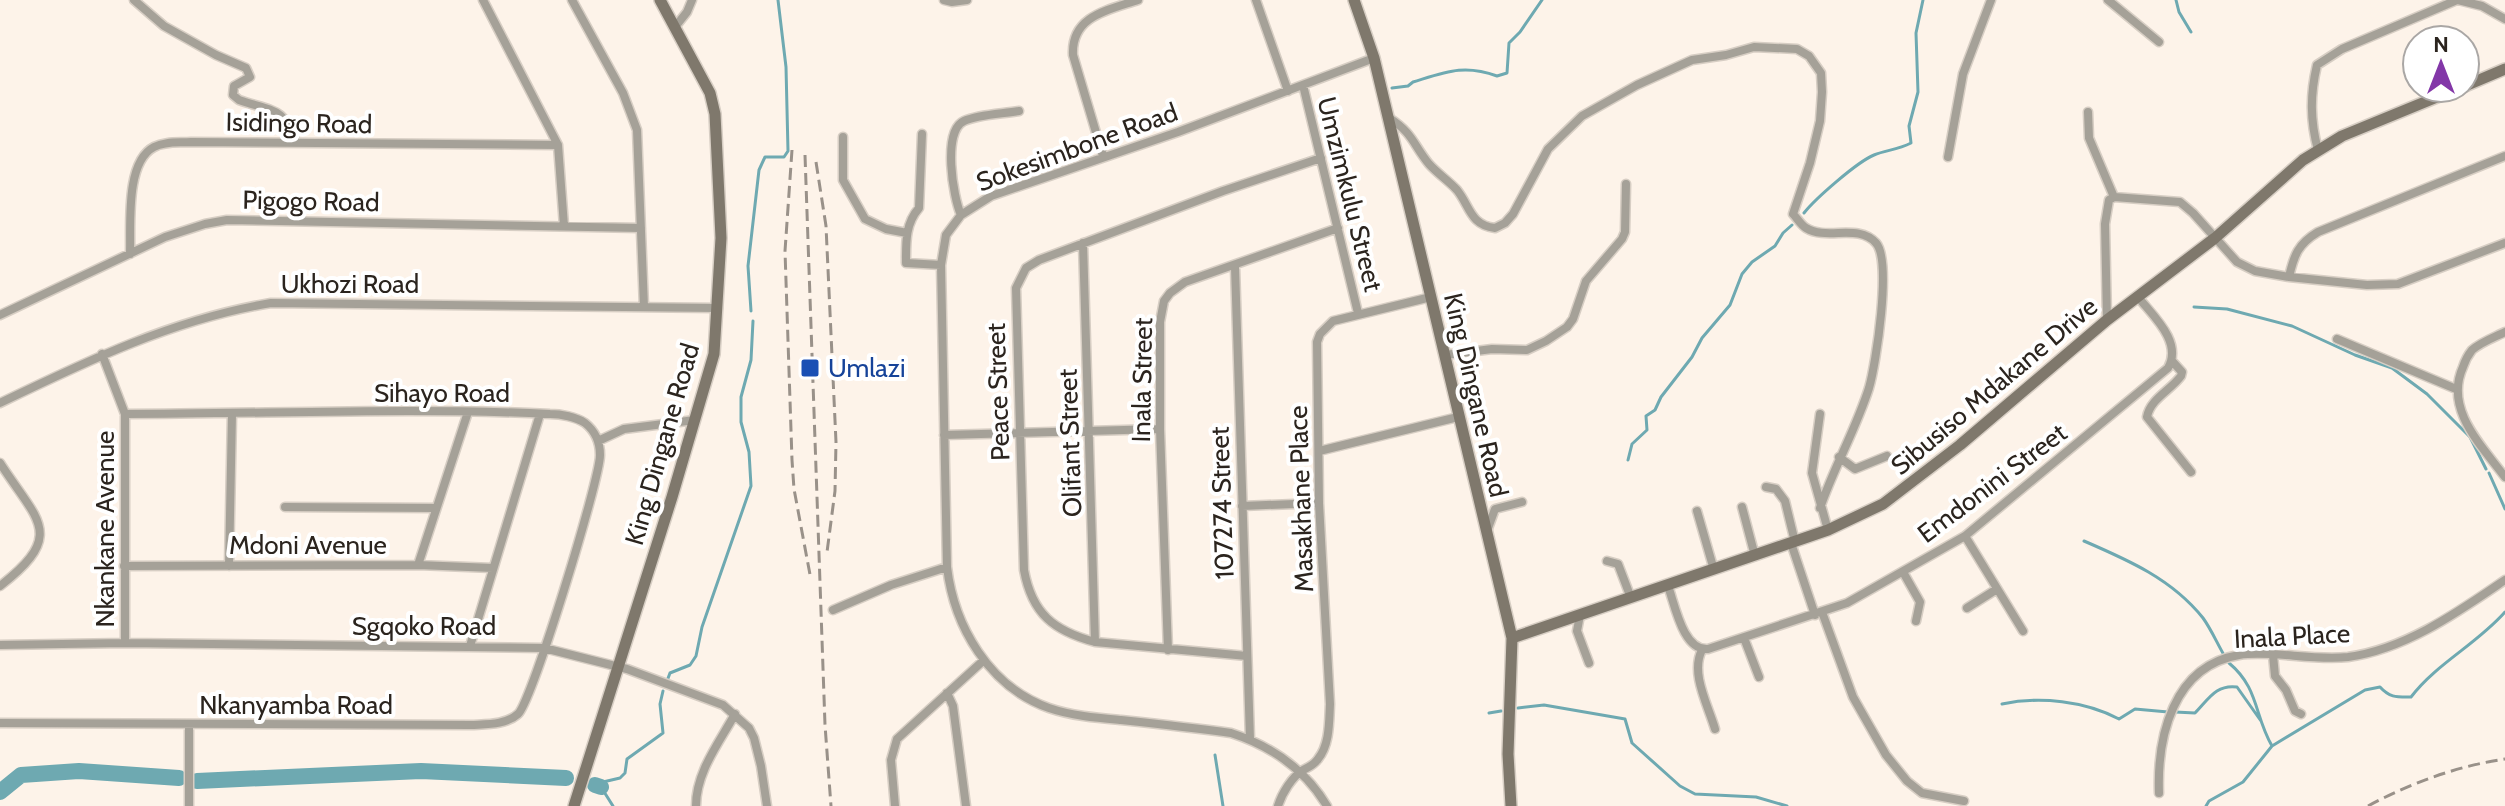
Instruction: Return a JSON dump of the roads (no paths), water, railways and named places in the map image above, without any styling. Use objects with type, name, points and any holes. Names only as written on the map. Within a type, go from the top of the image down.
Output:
[{"type":"street","points":[[134,0],[164,26],[246,68],[250,77],[234,86],[233,95],[284,116],[296,143]]},
{"type":"street","points":[[483,0],[558,145],[564,226]]},
{"type":"street","points":[[572,0],[633,116],[640,156],[644,307]]},
{"type":"street","name":"King Dingane Road","points":[[574,806],[714,354],[721,238],[715,114],[710,93],[660,0]]},
{"type":"street","points":[[675,27],[692,0]]},
{"type":"street","points":[[944,0],[967,0]]},
{"type":"street","points":[[1103,156],[1073,55],[1073,39],[1090,17],[1138,0]]},
{"type":"street","points":[[1256,0],[1288,91]]},
{"type":"street","name":"King Dingane Road","points":[[1354,0],[1374,58],[1512,638],[1508,754],[1511,806]]},
{"type":"street","points":[[1948,157],[1963,74],[1991,0]]},
{"type":"street","points":[[2108,0],[2159,42]]},
{"type":"street","points":[[2318,150],[2310,113],[2317,65],[2342,49],[2458,0],[2484,3],[2505,19]]},
{"type":"street","points":[[1388,117],[1412,135],[1429,163],[1459,192],[1472,218],[1482,225],[1495,228],[1513,214],[1553,143],[1590,111],[1650,78],[1704,57],[1754,47],[1804,52],[1821,73],[1822,103],[1810,163],[1793,214],[1804,227],[1812,230],[1866,236],[1879,246],[1884,261],[1873,372],[1820,508]]},
{"type":"street","name":"Sokesimbone Road","points":[[1327,806],[1301,771],[1250,739],[1231,733],[1080,715],[1049,708],[1026,697],[984,660],[966,635],[950,593],[947,567],[941,265],[946,235],[961,215],[991,196],[1178,132],[1374,58]]},
{"type":"street","points":[[2481,79],[2505,69]]},
{"type":"street","name":"Umzimkulu Street","points":[[1303,85],[1358,313]]},
{"type":"street","name":"Sibusiso Mdakane Drive","points":[[1512,638],[1828,530],[1883,504],[2318,150],[2342,136],[2420,104]]},
{"type":"street","points":[[961,215],[954,190],[951,142],[954,132],[963,121],[1019,111]]},
{"type":"street","points":[[2088,112],[2089,138],[2114,197]]},
{"type":"street","points":[[922,134],[919,208],[912,217],[907,233],[906,263],[941,265]]},
{"type":"street","points":[[843,137],[843,180],[865,219],[872,225],[907,233]]},
{"type":"street","name":"Isidingo Road","points":[[130,254],[134,177],[140,160],[153,148],[169,143],[558,145]]},
{"type":"street","points":[[2289,277],[2300,244],[2318,232],[2505,156]]},
{"type":"street","name":"Peace Street","points":[[1247,656],[1095,642],[1073,636],[1054,626],[1038,608],[1027,587],[1024,570],[1016,288],[1026,268],[1039,260],[1210,195],[1321,158]]},
{"type":"street","points":[[1445,355],[1492,349],[1527,350],[1567,327],[1573,319],[1586,281],[1625,232],[1626,184]]},
{"type":"street","points":[[2107,320],[2105,224],[2109,200],[2114,197],[2180,202],[2245,268],[2289,277],[2367,285],[2398,284],[2505,243]]},
{"type":"street","name":"Pigogo Road","points":[[0,315],[165,237],[227,220],[641,228]]},
{"type":"street","name":"Inala Street","points":[[1168,650],[1160,429],[1160,322],[1164,301],[1185,282],[1235,267],[1338,228]]},
{"type":"street","name":"Olifant Street","points":[[1083,243],[1095,642]]},
{"type":"street","name":"107274 Street","points":[[1235,267],[1250,739]]},
{"type":"street","name":"Masakhane Place","points":[[1278,806],[1289,784],[1301,771],[1317,762],[1324,751],[1330,704],[1319,503],[1317,342],[1320,334],[1333,321],[1431,297]]},
{"type":"street","points":[[2138,297],[2168,337],[2173,349],[2172,361],[2182,372],[2180,379],[2148,409],[2147,417],[2191,472]]},
{"type":"street","name":"Ukhozi Road","points":[[0,403],[151,334],[246,307],[282,302],[718,308]]},
{"type":"street","points":[[2505,332],[2473,350],[2456,389],[2460,411],[2505,477]]},
{"type":"street","points":[[2337,339],[2456,389]]},
{"type":"street","points":[[102,354],[125,414]]},
{"type":"street","name":"Emdonini Street","points":[[1702,650],[1847,603],[1965,536],[2124,407],[2172,361]]},
{"type":"street","points":[[418,565],[468,412]]},
{"type":"street","name":"Sihayo Road","points":[[125,414],[468,412],[562,415],[584,422],[598,441]]},
{"type":"street","name":"Nkankane Avenue","points":[[125,414],[125,643]]},
{"type":"street","points":[[229,566],[232,414]]},
{"type":"street","points":[[470,646],[540,414]]},
{"type":"street","points":[[1820,414],[1812,473],[1828,530]]},
{"type":"street","points":[[1319,451],[1458,417]]},
{"type":"street","points":[[544,648],[590,506],[600,458],[598,441],[624,429],[695,420]]},
{"type":"street","points":[[944,435],[1160,429]]},
{"type":"street","points":[[1839,457],[1855,469],[1887,456]]},
{"type":"street","points":[[0,463],[36,514],[40,534],[39,545],[27,566],[0,586]]},
{"type":"street","points":[[1766,487],[1776,489],[1785,501],[1793,542],[1818,614],[1853,697],[1886,755],[1907,781],[1922,793],[1964,801]]},
{"type":"street","points":[[1486,532],[1495,509],[1522,502]]},
{"type":"street","points":[[1242,506],[1319,503]]},
{"type":"street","points":[[285,507],[436,508]]},
{"type":"street","points":[[1742,507],[1755,556]]},
{"type":"street","points":[[1697,511],[1714,570]]},
{"type":"street","points":[[1965,536],[2023,631]]},
{"type":"street","points":[[1607,561],[1618,564],[1631,598]]},
{"type":"street","name":"Mdoni Avenue","points":[[124,566],[418,565],[493,568]]},
{"type":"street","points":[[833,610],[930,570],[947,567]]},
{"type":"street","points":[[1903,572],[1920,602],[1916,621]]},
{"type":"street","name":"Inala Place","points":[[2159,793],[2161,750],[2174,703],[2191,678],[2212,663],[2239,655],[2347,657],[2380,648],[2443,621],[2505,580]]},
{"type":"street","points":[[1668,586],[1685,633],[1702,650],[1697,660],[1697,670],[1715,729]]},
{"type":"street","points":[[1967,608],[1997,589]]},
{"type":"street","points":[[1580,615],[1577,631],[1589,663]]},
{"type":"street","points":[[1744,638],[1759,677]]},
{"type":"street","name":"Sgqoko Road","points":[[0,645],[125,643],[544,648],[617,666],[723,705],[735,714]]},
{"type":"street","name":"Nkanyamba Road","points":[[0,723],[471,725],[503,722],[522,710],[536,678],[544,648]]},
{"type":"street","points":[[2273,655],[2275,676],[2286,690],[2295,711],[2301,714]]},
{"type":"street","points":[[895,806],[892,749],[908,726],[984,660]]},
{"type":"street","points":[[947,693],[953,706],[966,806]]},
{"type":"street","points":[[696,806],[701,775],[735,714],[754,738],[767,806]]},
{"type":"street","points":[[189,725],[189,806]]},
{"type":"waterway","points":[[751,311],[748,266],[759,170],[765,157],[784,157],[788,151],[786,67],[778,0]]},
{"type":"waterway","points":[[1392,88],[1455,71],[1475,70],[1497,76],[1507,73],[1509,43],[1542,0]]},
{"type":"waterway","points":[[1804,213],[1857,165],[1878,153],[1911,143],[1909,126],[1918,92],[1916,33],[1923,0]]},
{"type":"waterway","points":[[2176,0],[2191,32]]},
{"type":"waterway","points":[[1628,460],[1632,444],[1647,430],[1646,416],[1655,410],[1702,338],[1730,305],[1742,274],[1752,262],[1775,246],[1792,225]]},
{"type":"waterway","points":[[2194,307],[2227,309],[2292,326],[2392,368],[2427,394],[2470,437],[2486,469]]},
{"type":"waterway","points":[[667,681],[670,673],[690,665],[696,656],[702,627],[751,486],[749,452],[741,422],[741,397],[751,360],[753,321]]},
{"type":"waterway","points":[[2489,473],[2505,509]]},
{"type":"waterway","points":[[2084,541],[2133,563],[2178,592],[2203,618],[2224,655]]},
{"type":"waterway","points":[[2206,806],[2209,801],[2243,782],[2272,746],[2365,690],[2380,687],[2394,696],[2411,697],[2505,612]]},
{"type":"waterway","points":[[2229,663],[2246,682],[2272,746]]},
{"type":"waterway","points":[[2175,712],[2195,713],[2218,690],[2237,687],[2261,721]]},
{"type":"waterway","points":[[613,806],[601,787],[603,782],[620,778],[625,773],[627,759],[663,733],[660,704],[663,691]]},
{"type":"waterway","points":[[2002,704],[2047,700],[2077,704],[2119,719],[2135,709],[2168,712]]},
{"type":"waterway","points":[[1518,708],[1544,705],[1625,719],[1632,743],[1680,786],[1695,794],[1756,797],[1787,806]]},
{"type":"waterway","points":[[1489,713],[1501,711]]},
{"type":"waterway","points":[[1215,755],[1223,806]]},
{"type":"waterway","points":[[0,792],[21,775],[79,771],[179,778]]},
{"type":"waterway","points":[[197,781],[421,771],[566,778]]},
{"type":"waterway","points":[[595,785],[601,787]]},
{"type":"railway","points":[[792,150],[785,251],[792,460],[794,489],[811,580]]},
{"type":"railway","points":[[805,155],[825,725],[831,806]]},
{"type":"railway","points":[[816,162],[826,226],[836,442],[835,491],[827,552]]},
{"type":"railway","points":[[2368,806],[2435,776],[2505,759]]},
{"type":"place","name":"Umlazi","points":[[810,368]]}]
